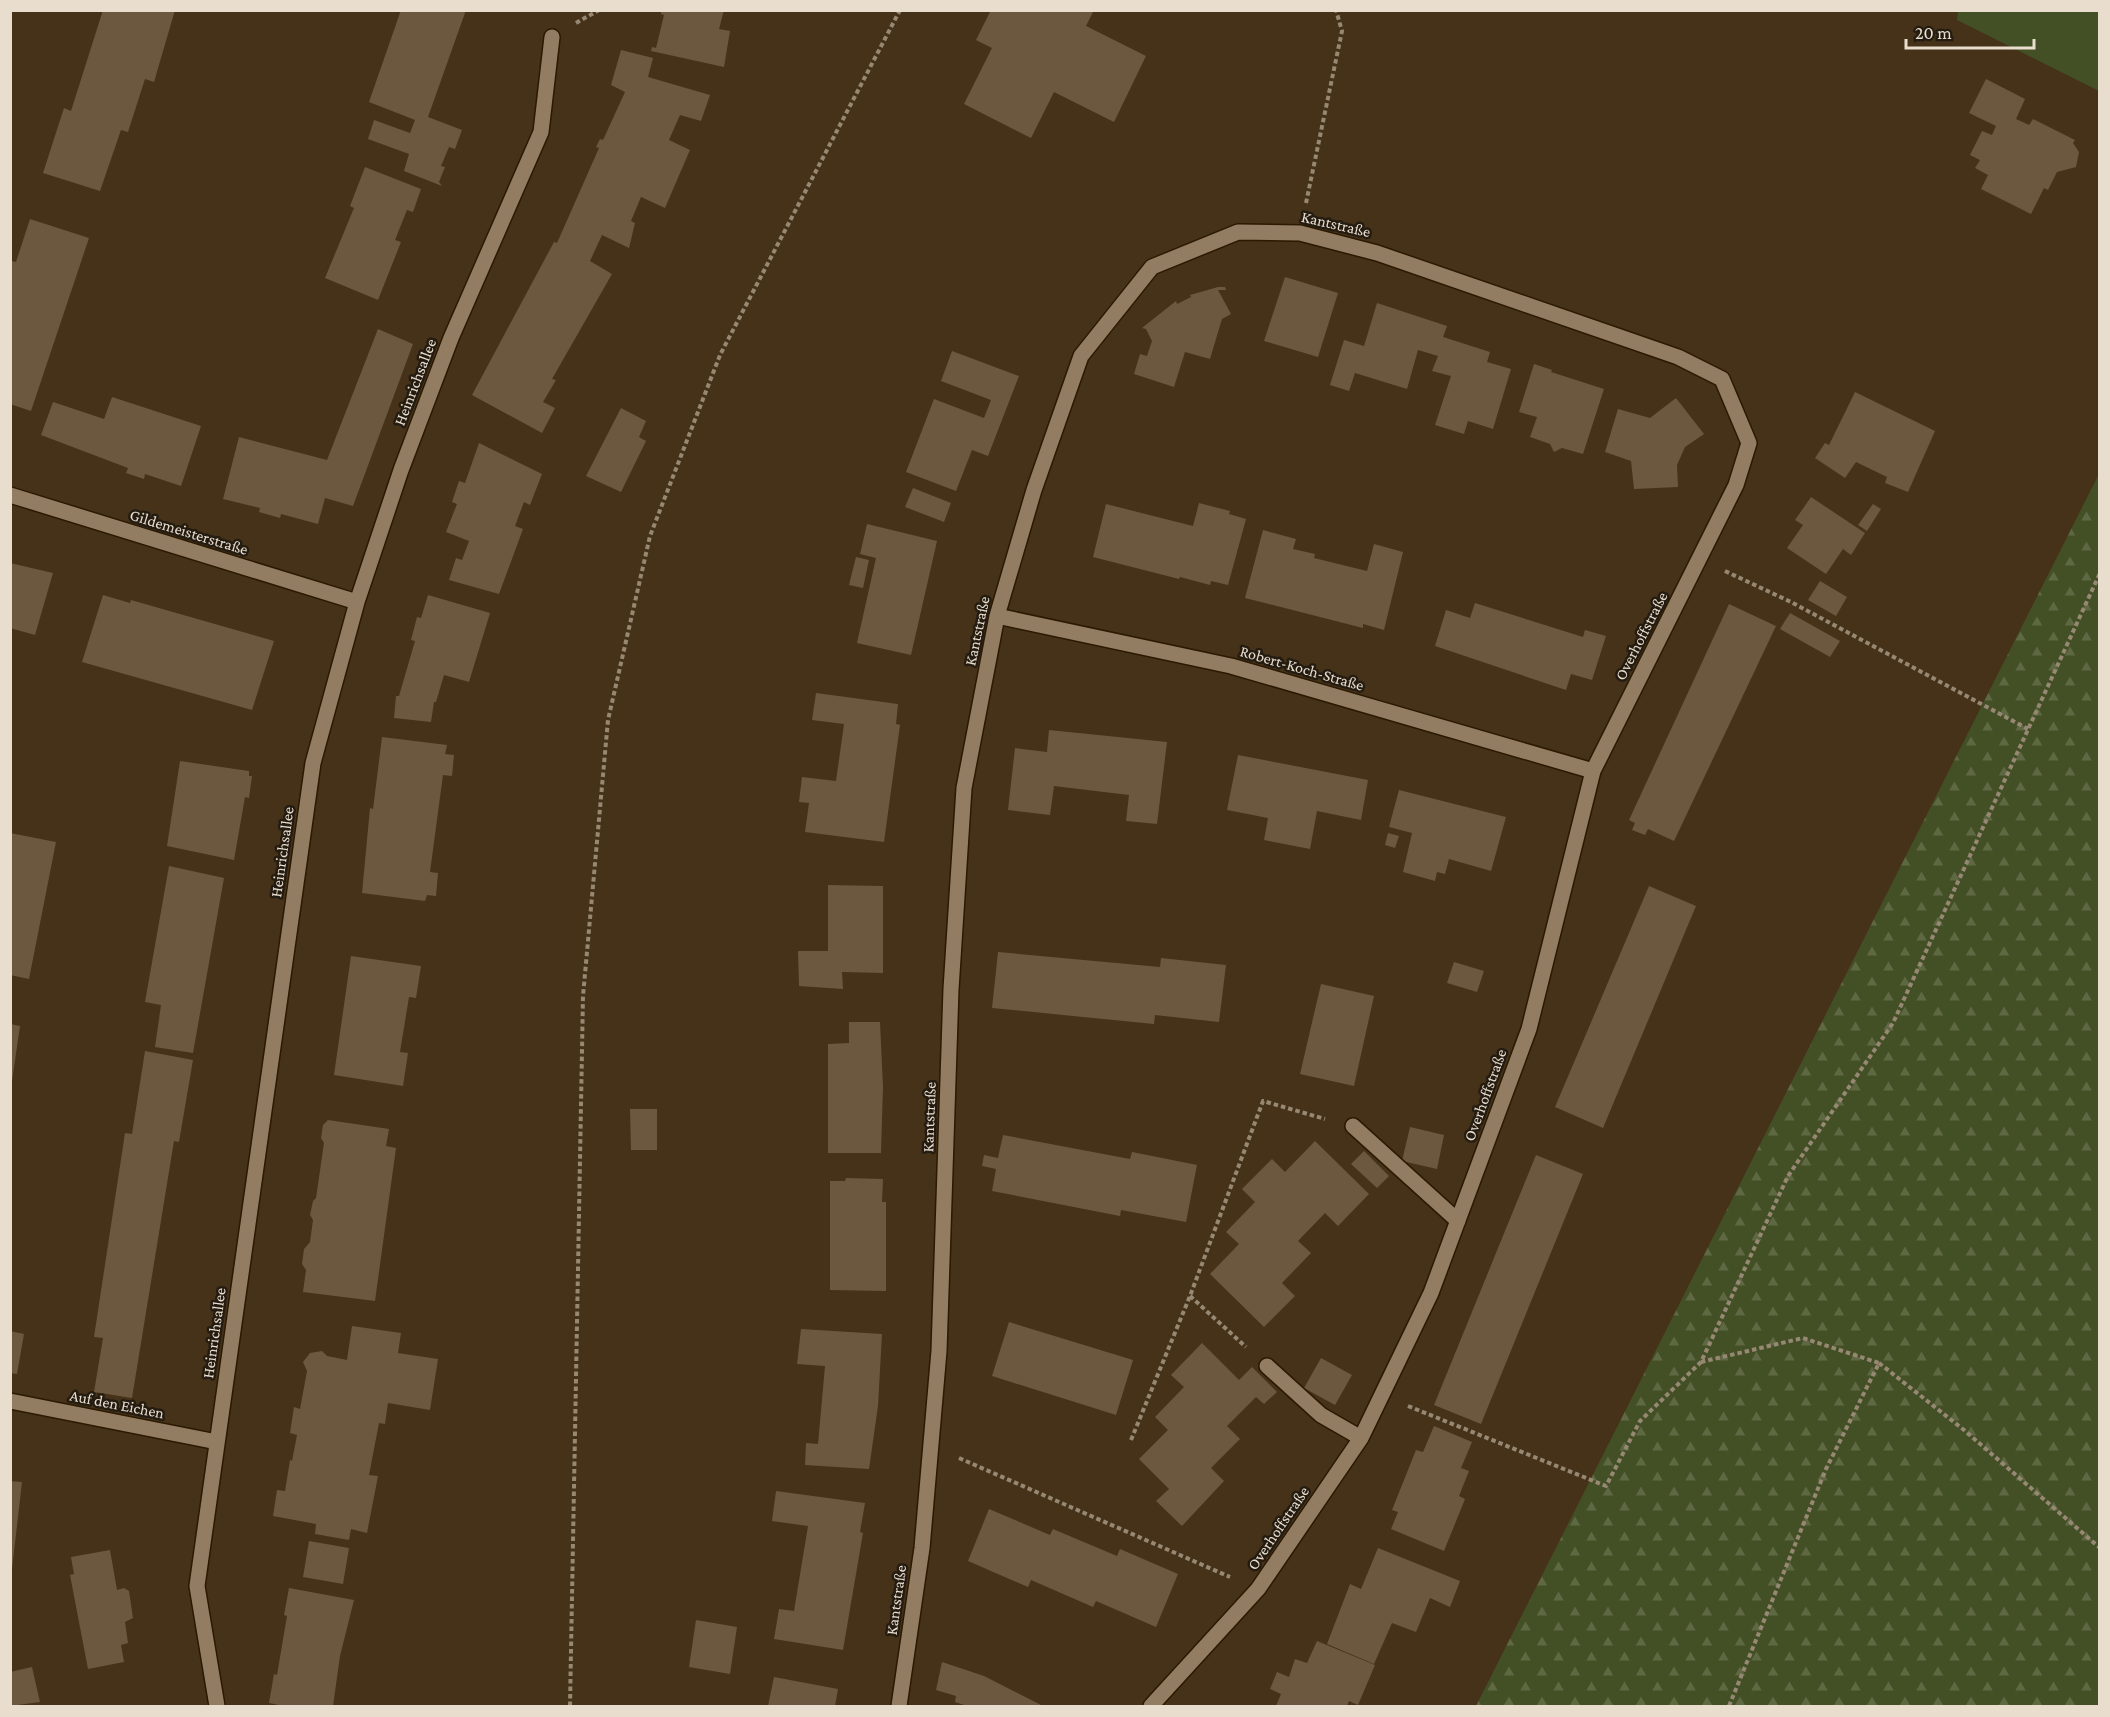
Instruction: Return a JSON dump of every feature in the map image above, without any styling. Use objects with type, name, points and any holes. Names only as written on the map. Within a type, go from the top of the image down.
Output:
[{"type":"street","name":"Heinrichsallee","points":[[218,1707],[197,1586],[313,763],[357,602],[401,470],[451,338],[542,132],[552,37]]},
{"type":"street","name":"Kantstraße","points":[[899,1707],[922,1548],[939,1351],[951,988],[964,788],[997,616],[1035,490],[1081,356],[1152,267],[1238,232],[1300,232],[1377,252],[1678,357],[1722,379],[1749,443]]},
{"type":"street","name":"Overhoffstraße","points":[[1151,1707],[1258,1589],[1361,1438],[1431,1293],[1529,1029],[1593,771],[1736,485],[1749,443]]},
{"type":"street","name":"Gildemeisterstraße","points":[[10,495],[357,602]]},
{"type":"street","name":"Robert-Koch-Straße","points":[[997,616],[1232,666],[1593,771]]},
{"type":"street","points":[[1353,1126],[1458,1221]]},
{"type":"street","points":[[1267,1366],[1321,1415],[1361,1438]]},
{"type":"street","name":"Auf den Eichen","points":[[10,1401],[217,1442]]},
{"type":"path","points":[[570,1707],[583,996],[608,720],[650,536],[720,355],[900,10]]},
{"type":"path","points":[[1300,232],[1342,31],[1336,10]]},
{"type":"path","points":[[1700,559],[1791,602],[2028,729]]},
{"type":"path","points":[[1382,1395],[1606,1486],[1640,1422],[1701,1362],[1788,1176],[1893,1023],[2100,573]]},
{"type":"path","points":[[1131,1440],[1190,1296],[1263,1101],[1353,1126]]},
{"type":"path","points":[[1190,1296],[1267,1366]]},
{"type":"path","points":[[1701,1362],[1803,1338],[1879,1363],[1964,1430],[2100,1548]]},
{"type":"path","points":[[1729,1707],[1826,1469],[1879,1363]]},
{"type":"path","points":[[931,1446],[1258,1589]]},
{"type":"green space","points":[[1958,11],[2099,11],[2099,91],[1957,20]]},
{"type":"green space","points":[[2099,474],[2099,1706],[1476,1706]]},
{"type":"building","points":[[103,10],[175,10],[154,82],[145,79],[128,132],[121,130],[100,191],[43,173],[64,108],[71,111]]},
{"type":"building","points":[[401,10],[466,10],[428,117],[462,130],[455,149],[449,147],[441,166],[445,167],[439,182],[442,186],[404,171],[409,154],[368,139],[374,120],[410,133],[415,120],[369,102]]},
{"type":"building","points":[[661,10],[724,10],[719,29],[730,31],[724,67],[651,51],[652,47],[656,48],[664,15],[661,14]]},
{"type":"building","points":[[991,10],[1094,10],[1086,26],[1146,56],[1114,122],[1054,92],[1031,138],[964,104],[992,48],[976,40]]},
{"type":"building","points":[[621,50],[653,58],[648,77],[710,95],[701,121],[680,115],[669,140],[690,150],[665,208],[641,197],[631,221],[635,223],[629,248],[602,235],[590,261],[612,274],[552,379],[556,380],[543,402],[555,408],[542,433],[472,395],[554,242],[557,243],[599,148],[596,147],[600,139],[603,140],[625,92],[611,85]]},
{"type":"building","points":[[1986,79],[2025,99],[2016,119],[2029,125],[2033,119],[2075,140],[2073,143],[2079,152],[2076,167],[2057,172],[2048,190],[2044,188],[2031,214],[1981,189],[1988,175],[1975,168],[1980,160],[1970,155],[1982,131],[1992,135],[1996,126],[1969,113]]},
{"type":"building","points":[[365,167],[421,189],[413,212],[407,210],[395,240],[401,242],[378,300],[325,278],[354,208],[350,206]]},
{"type":"building","points":[[30,219],[89,238],[31,411],[10,404],[10,265],[12,261],[16,262]]},
{"type":"building","points":[[1285,277],[1338,293],[1318,357],[1264,341]]},
{"type":"building","points":[[1225,287],[1226,290],[1218,290],[1231,314],[1222,319],[1210,359],[1185,352],[1174,387],[1134,374],[1140,354],[1147,356],[1152,341],[1146,329],[1142,328],[1176,301],[1177,304],[1191,297],[1190,295]]},
{"type":"building","points":[[1377,303],[1447,326],[1443,337],[1490,352],[1487,362],[1511,369],[1493,429],[1468,421],[1464,434],[1435,425],[1451,376],[1432,371],[1438,356],[1418,350],[1407,389],[1355,373],[1349,391],[1330,385],[1344,340],[1364,346]]},
{"type":"building","points":[[378,329],[413,344],[353,506],[325,498],[318,524],[281,514],[280,518],[259,512],[260,508],[223,499],[239,437],[327,460]]},
{"type":"building","points":[[952,351],[1019,376],[988,456],[972,450],[956,491],[906,472],[934,399],[984,418],[991,400],[941,381]]},
{"type":"building","points":[[1534,364],[1552,370],[1551,372],[1604,389],[1583,454],[1562,448],[1554,452],[1550,444],[1530,437],[1537,417],[1519,412]]},
{"type":"building","points":[[1855,392],[1935,431],[1908,492],[1885,483],[1887,477],[1856,462],[1845,478],[1815,458],[1825,443],[1829,445]]},
{"type":"building","points":[[112,397],[201,426],[181,486],[145,474],[144,479],[126,473],[128,468],[41,435],[53,402],[104,419]]},
{"type":"building","points":[[1676,398],[1704,434],[1685,447],[1677,465],[1678,487],[1634,489],[1631,461],[1605,452],[1618,409],[1650,418]]},
{"type":"building","points":[[621,408],[646,421],[639,437],[646,441],[621,492],[586,476]]},
{"type":"building","points":[[479,443],[542,474],[530,505],[524,502],[515,526],[523,529],[499,594],[449,580],[456,558],[462,560],[469,541],[446,532],[457,504],[452,502],[459,481],[465,483]]},
{"type":"building","points":[[913,488],[951,503],[944,522],[905,507]]},
{"type":"building","points":[[1811,497],[1865,533],[1851,555],[1843,549],[1826,574],[1787,548],[1803,525],[1795,520]]},
{"type":"building","points":[[1199,503],[1230,511],[1229,514],[1246,519],[1228,585],[1211,581],[1210,585],[1180,577],[1179,579],[1093,557],[1106,504],[1193,526]]},
{"type":"building","points":[[1873,504],[1881,509],[1867,531],[1858,525]]},
{"type":"building","points":[[867,524],[937,541],[911,655],[857,643],[876,558],[860,554]]},
{"type":"building","points":[[1263,530],[1296,539],[1293,549],[1315,554],[1314,558],[1367,571],[1374,544],[1403,552],[1384,630],[1363,624],[1363,628],[1245,598]]},
{"type":"building","points":[[856,557],[869,560],[863,588],[849,585]]},
{"type":"building","points":[[10,563],[53,573],[35,635],[10,628]]},
{"type":"building","points":[[1820,581],[1847,597],[1836,616],[1808,600]]},
{"type":"building","points":[[103,595],[130,603],[131,600],[274,641],[252,710],[82,662]]},
{"type":"building","points":[[428,595],[490,613],[469,682],[444,675],[436,702],[434,702],[431,722],[394,718],[396,696],[399,696],[415,641],[411,640],[417,617],[421,618]]},
{"type":"building","points":[[1475,603],[1583,637],[1585,630],[1606,636],[1592,680],[1571,674],[1566,690],[1435,646],[1446,610],[1470,618]]},
{"type":"building","points":[[1729,604],[1776,626],[1674,841],[1648,829],[1645,835],[1632,830],[1635,823],[1629,820]]},
{"type":"building","points":[[1790,613],[1840,641],[1830,657],[1780,629]]},
{"type":"building","points":[[816,693],[898,704],[896,724],[900,725],[884,842],[805,832],[809,803],[799,802],[802,777],[836,781],[844,724],[812,720]]},
{"type":"building","points":[[1049,730],[1167,742],[1157,824],[1126,821],[1129,795],[1054,786],[1050,815],[1008,810],[1015,748],[1047,752]]},
{"type":"building","points":[[382,737],[447,745],[445,754],[454,755],[452,776],[443,775],[430,872],[438,873],[436,896],[427,895],[425,901],[362,893],[370,808],[373,809]]},
{"type":"building","points":[[1238,755],[1368,780],[1361,820],[1317,811],[1310,849],[1264,840],[1268,818],[1227,810]]},
{"type":"building","points":[[180,761],[249,771],[249,776],[252,776],[249,798],[245,797],[234,860],[167,846]]},
{"type":"building","points":[[1399,790],[1506,817],[1491,871],[1449,859],[1445,874],[1437,872],[1435,881],[1403,872],[1412,833],[1389,827]]},
{"type":"building","points":[[10,833],[56,842],[29,979],[10,975]]},
{"type":"building","points":[[1388,833],[1399,836],[1395,848],[1385,845]]},
{"type":"building","points":[[169,866],[224,878],[193,1053],[155,1047],[161,1005],[145,1002]]},
{"type":"building","points":[[828,885],[883,886],[883,973],[842,972],[843,989],[799,986],[798,951],[828,951]]},
{"type":"building","points":[[1649,886],[1696,906],[1603,1128],[1555,1107]]},
{"type":"building","points":[[998,952],[1160,967],[1161,958],[1226,965],[1219,1022],[1155,1015],[1154,1024],[992,1008]]},
{"type":"building","points":[[351,956],[421,966],[416,998],[409,997],[400,1052],[408,1053],[403,1086],[334,1075]]},
{"type":"building","points":[[1454,962],[1484,971],[1477,992],[1447,983]]},
{"type":"building","points":[[1321,984],[1374,996],[1354,1086],[1300,1074]]},
{"type":"building","points":[[849,1022],[880,1022],[883,1087],[881,1153],[828,1153],[828,1044],[849,1043]]},
{"type":"building","points":[[10,1024],[20,1026],[12,1081],[10,1081]]},
{"type":"building","points":[[145,1051],[193,1060],[179,1142],[174,1141],[132,1398],[94,1392],[103,1338],[94,1337],[125,1133],[132,1134]]},
{"type":"building","points":[[630,1109],[657,1109],[657,1150],[631,1150]]},
{"type":"building","points":[[328,1120],[389,1129],[386,1146],[396,1148],[375,1301],[303,1292],[306,1270],[302,1264],[304,1249],[310,1242],[313,1220],[310,1215],[313,1201],[316,1198],[324,1143],[321,1138],[323,1125]]},
{"type":"building","points":[[1410,1127],[1444,1135],[1437,1169],[1402,1161]]},
{"type":"building","points":[[1003,1135],[1130,1159],[1132,1152],[1197,1165],[1186,1222],[1121,1210],[1120,1216],[992,1191],[996,1169],[982,1166],[984,1155],[998,1158]]},
{"type":"building","points":[[1315,1141],[1369,1194],[1338,1226],[1325,1213],[1298,1241],[1311,1253],[1282,1283],[1295,1296],[1264,1327],[1210,1274],[1239,1244],[1226,1232],[1255,1202],[1242,1189],[1272,1159],[1285,1172]]},
{"type":"building","points":[[1364,1151],[1389,1176],[1377,1188],[1351,1164]]},
{"type":"building","points":[[1536,1155],[1583,1174],[1481,1424],[1434,1405]]},
{"type":"building","points":[[846,1178],[883,1179],[882,1202],[886,1202],[886,1291],[830,1290],[830,1181],[845,1181]]},
{"type":"building","points":[[1009,1322],[1133,1360],[1116,1415],[992,1376]]},
{"type":"building","points":[[352,1326],[401,1333],[398,1353],[438,1359],[430,1410],[388,1403],[385,1424],[379,1423],[369,1475],[378,1476],[367,1533],[351,1529],[349,1540],[315,1534],[316,1524],[273,1516],[277,1490],[285,1491],[290,1460],[292,1461],[297,1435],[290,1433],[294,1407],[300,1409],[307,1371],[303,1362],[310,1353],[322,1351],[327,1356],[347,1360]]},
{"type":"building","points":[[801,1329],[882,1334],[878,1406],[869,1469],[805,1465],[806,1443],[818,1444],[825,1366],[797,1364]]},
{"type":"building","points":[[10,1331],[24,1334],[17,1374],[10,1373]]},
{"type":"building","points":[[1202,1343],[1239,1380],[1252,1367],[1277,1392],[1264,1404],[1256,1397],[1227,1426],[1240,1439],[1211,1468],[1224,1481],[1182,1526],[1156,1501],[1169,1489],[1139,1459],[1168,1430],[1155,1417],[1184,1387],[1171,1375]]},
{"type":"building","points":[[1321,1358],[1352,1375],[1335,1405],[1304,1388]]},
{"type":"building","points":[[1434,1426],[1472,1442],[1461,1468],[1469,1471],[1459,1496],[1465,1499],[1444,1551],[1391,1529],[1398,1512],[1392,1510],[1416,1450],[1423,1452]]},
{"type":"building","points":[[10,1481],[22,1482],[12,1569],[10,1569]]},
{"type":"building","points":[[776,1491],[865,1503],[860,1532],[863,1533],[843,1650],[774,1639],[779,1609],[794,1611],[808,1526],[772,1521]]},
{"type":"building","points":[[989,1509],[1050,1535],[1053,1529],[1117,1556],[1120,1549],[1178,1574],[1156,1627],[1096,1601],[1093,1607],[1031,1580],[1028,1587],[968,1561]]},
{"type":"building","points":[[309,1541],[349,1548],[343,1584],[303,1577]]},
{"type":"building","points":[[1378,1548],[1460,1581],[1450,1607],[1430,1598],[1416,1632],[1392,1623],[1374,1664],[1327,1644],[1350,1584],[1361,1589]]},
{"type":"building","points":[[110,1550],[117,1590],[124,1588],[129,1591],[133,1618],[125,1622],[128,1643],[121,1645],[124,1662],[88,1669],[70,1575],[74,1574],[71,1557]]},
{"type":"building","points":[[289,1588],[354,1600],[340,1656],[333,1706],[284,1706],[269,1703],[274,1674],[277,1675],[287,1616],[284,1615]]},
{"type":"building","points":[[696,1620],[737,1627],[730,1674],[689,1667]]},
{"type":"building","points":[[1317,1641],[1375,1665],[1358,1705],[1349,1701],[1347,1706],[1276,1706],[1281,1694],[1270,1689],[1277,1672],[1289,1677],[1295,1659],[1307,1663]]},
{"type":"building","points":[[942,1662],[984,1676],[1043,1706],[967,1706],[955,1702],[956,1696],[936,1690]]},
{"type":"building","points":[[32,1667],[40,1702],[10,1706],[10,1672]]},
{"type":"building","points":[[774,1677],[838,1689],[835,1706],[768,1706]]}]
